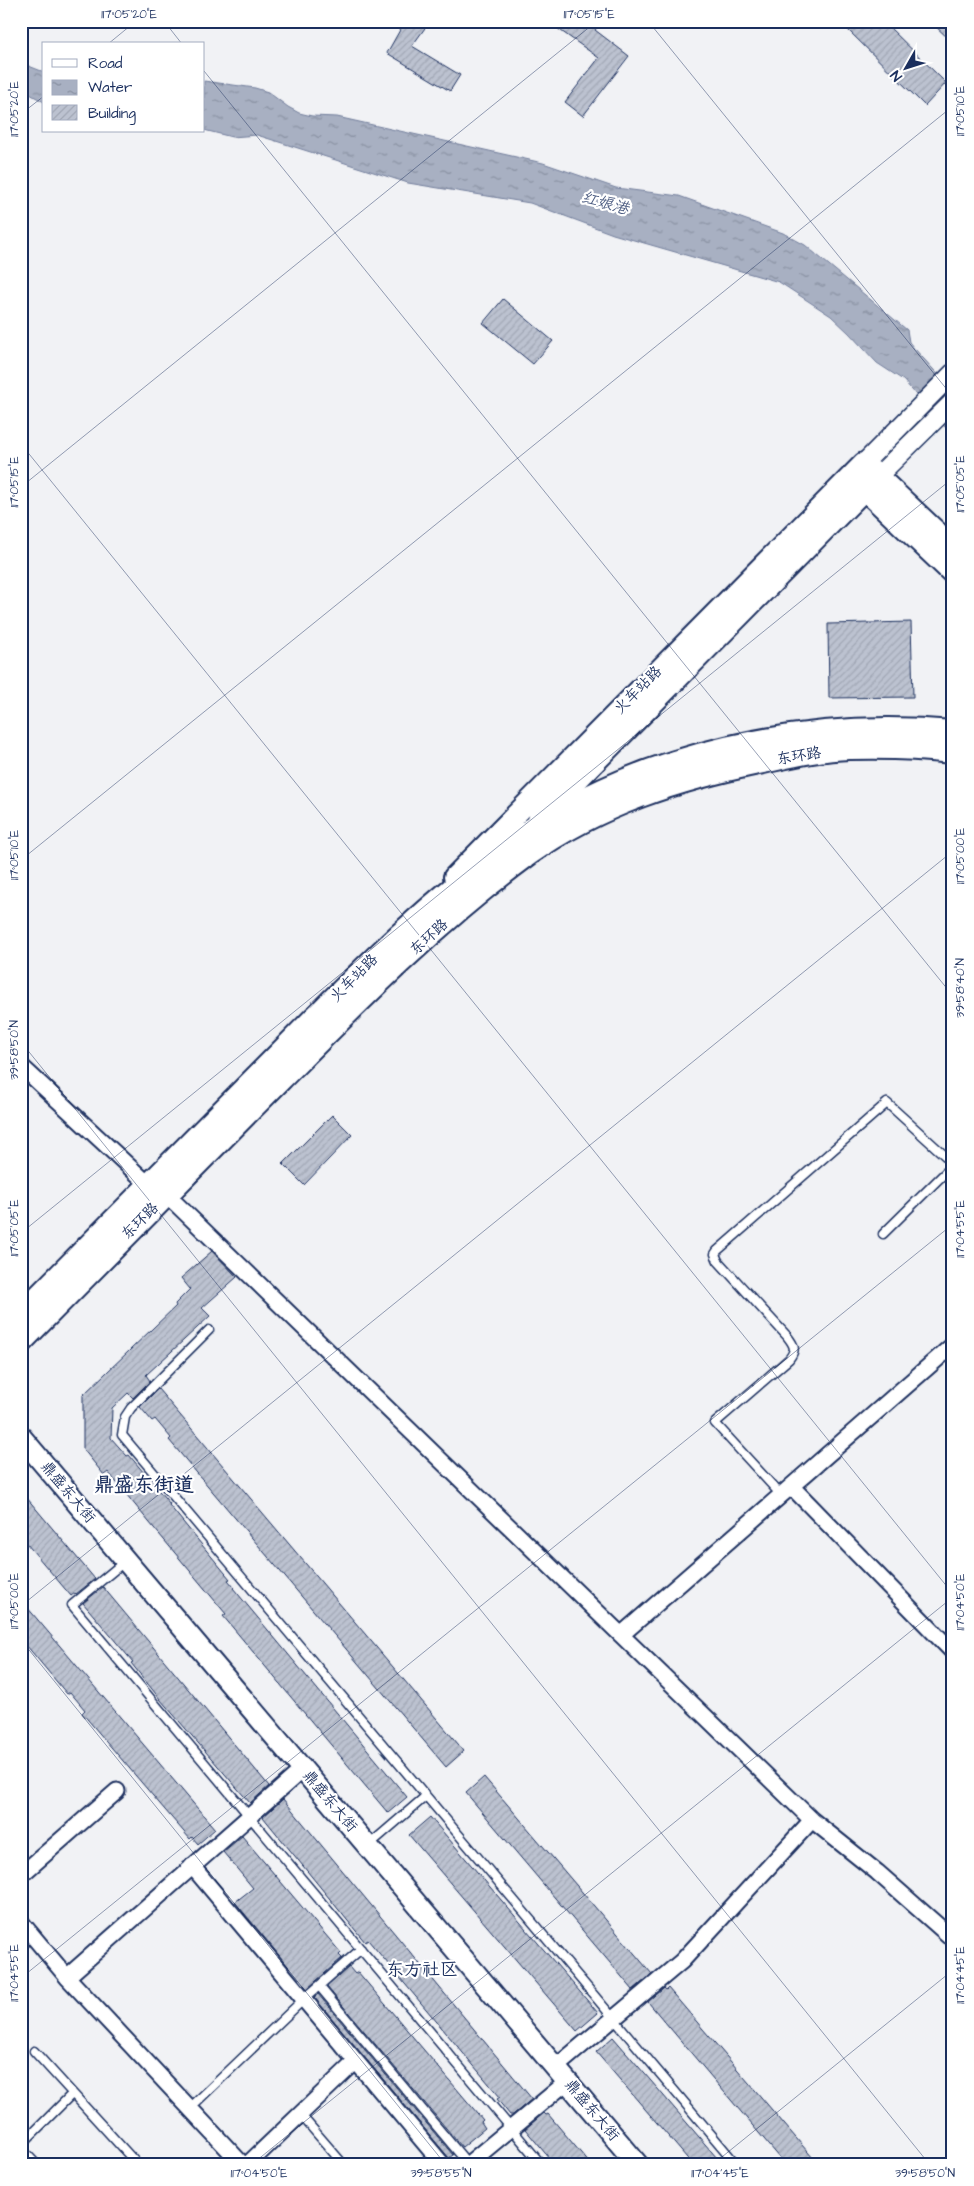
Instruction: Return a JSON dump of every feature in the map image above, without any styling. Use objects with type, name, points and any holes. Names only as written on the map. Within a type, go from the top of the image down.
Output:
[{"type":"main road","points":[[864,476],[953,547]]},
{"type":"main road","points":[[864,476],[953,574]]},
{"type":"main road","name":"火车站路","points":[[524,835],[864,476]]},
{"type":"main road","name":"火车站路","points":[[331,1015],[864,476]]},
{"type":"main road","name":"东环路","points":[[21,1342],[158,1190],[331,1015],[404,932],[453,890],[524,835],[561,812],[634,776],[708,753],[792,736],[846,729],[892,728],[953,732]]},
{"type":"main road","name":"东环路","points":[[331,1015],[530,853],[571,828],[642,794],[713,772],[795,755],[847,748],[892,748],[953,752]]},
{"type":"main road","name":"东环路","points":[[21,1314],[158,1190]]},
{"type":"main road","name":"鼎盛东大街","points":[[21,1437],[638,2165]]},
{"type":"street","name":"火车站路","points":[[864,476],[918,407],[951,374]]},
{"type":"street","name":"火车站路","points":[[864,476],[932,423],[953,402]]},
{"type":"street","points":[[21,1066],[158,1190],[812,1820],[877,1872],[953,1939]]},
{"type":"street","points":[[621,1635],[952,1346]]},
{"type":"street","points":[[787,1491],[953,1652]]},
{"type":"street","points":[[67,1977],[303,1768]]},
{"type":"street","points":[[21,1875],[118,1790]]},
{"type":"street","points":[[468,2164],[511,2128],[614,2018],[682,1961],[812,1820]]},
{"type":"street","points":[[192,1866],[443,2165]]},
{"type":"street","points":[[21,1922],[67,1977],[245,2165],[356,2062]]},
{"type":"lane","points":[[787,1491],[715,1423],[789,1359],[795,1349],[787,1336],[718,1261],[715,1254],[716,1251],[887,1103],[953,1164],[882,1234]]},
{"type":"lane","points":[[209,1330],[131,1408],[125,1417],[122,1435],[738,2165]]},
{"type":"lane","points":[[126,1560],[72,1606],[542,2165]]},
{"type":"lane","points":[[368,1846],[426,1796]]},
{"type":"lane","points":[[190,2108],[304,1999],[361,1949]]},
{"type":"lane","points":[[318,1986],[468,2164]]},
{"type":"lane","points":[[34,2051],[138,2165]]},
{"type":"lane","points":[[37,2165],[21,2146],[72,2094]]},
{"type":"lane","points":[[300,2114],[344,2165]]},
{"type":"water","points":[[21,63],[42,71],[42,101],[21,89]]},
{"type":"water","name":"红娘港","points":[[205,81],[255,88],[268,92],[299,113],[312,116],[337,117],[543,163],[616,188],[679,196],[783,233],[805,245],[907,330],[909,342],[953,391],[953,436],[903,380],[877,363],[831,316],[779,282],[613,234],[530,203],[408,183],[257,135],[232,137],[205,130]]},
{"type":"building","points":[[405,21],[430,21],[412,46],[460,75],[450,91],[387,53]]},
{"type":"building","points":[[547,21],[601,21],[595,30],[629,56],[583,116],[565,102],[599,58]]},
{"type":"building","points":[[839,21],[883,21],[946,83],[925,106]]},
{"type":"building","points":[[930,21],[953,21],[953,43]]},
{"type":"building","points":[[503,299],[553,341],[533,364],[483,323]]},
{"type":"building","points":[[911,622],[913,697],[829,698],[828,624]]},
{"type":"building","points":[[332,1115],[352,1135],[304,1185],[283,1164]]},
{"type":"building","points":[[212,1251],[237,1277],[202,1308],[210,1316],[146,1375],[150,1381],[133,1398],[128,1393],[112,1408],[111,1438],[127,1456],[129,1455],[170,1504],[230,1579],[228,1580],[233,1588],[407,1797],[388,1813],[223,1616],[226,1614],[108,1472],[104,1475],[83,1449],[83,1395],[176,1306],[175,1304],[190,1289],[181,1278]]},
{"type":"building","points":[[158,1389],[464,1751],[446,1767],[169,1440],[171,1438],[155,1419],[152,1421],[140,1407]]},
{"type":"building","points":[[21,1491],[95,1579],[76,1594],[71,1596],[21,1537]]},
{"type":"building","points":[[103,1587],[269,1786],[250,1803],[160,1699],[131,1663],[133,1662],[83,1603]]},
{"type":"building","points":[[21,1600],[215,1829],[198,1844],[192,1837],[190,1839],[82,1713],[85,1710],[70,1692],[67,1694],[21,1639]]},
{"type":"building","points":[[484,1777],[652,1974],[633,1990],[466,1793]]},
{"type":"building","points":[[283,1799],[532,2099],[513,2115],[510,2115],[497,2099],[500,2097],[368,1940],[365,1942],[263,1817]]},
{"type":"building","points":[[430,1817],[598,2013],[577,2031],[409,1835]]},
{"type":"building","points":[[242,1836],[341,1953],[339,1955],[342,1958],[307,1989],[235,1902],[253,1888],[223,1852]]},
{"type":"building","points":[[349,1967],[355,1974],[358,1972],[483,2120],[481,2122],[485,2128],[462,2147],[327,1987]]},
{"type":"building","points":[[664,1988],[666,1990],[668,1988],[819,2165],[786,2165],[648,2002]]},
{"type":"building","points":[[318,1994],[453,2155],[449,2158],[314,1997]]},
{"type":"building","points":[[613,2037],[723,2165],[693,2165],[596,2052]]},
{"type":"building","points":[[544,2113],[548,2114],[591,2165],[555,2165],[525,2129]]},
{"type":"district","name":"鼎盛东街道","points":[[144,1485]]},
{"type":"district","name":"东方社区","points":[[422,1969]]}]
